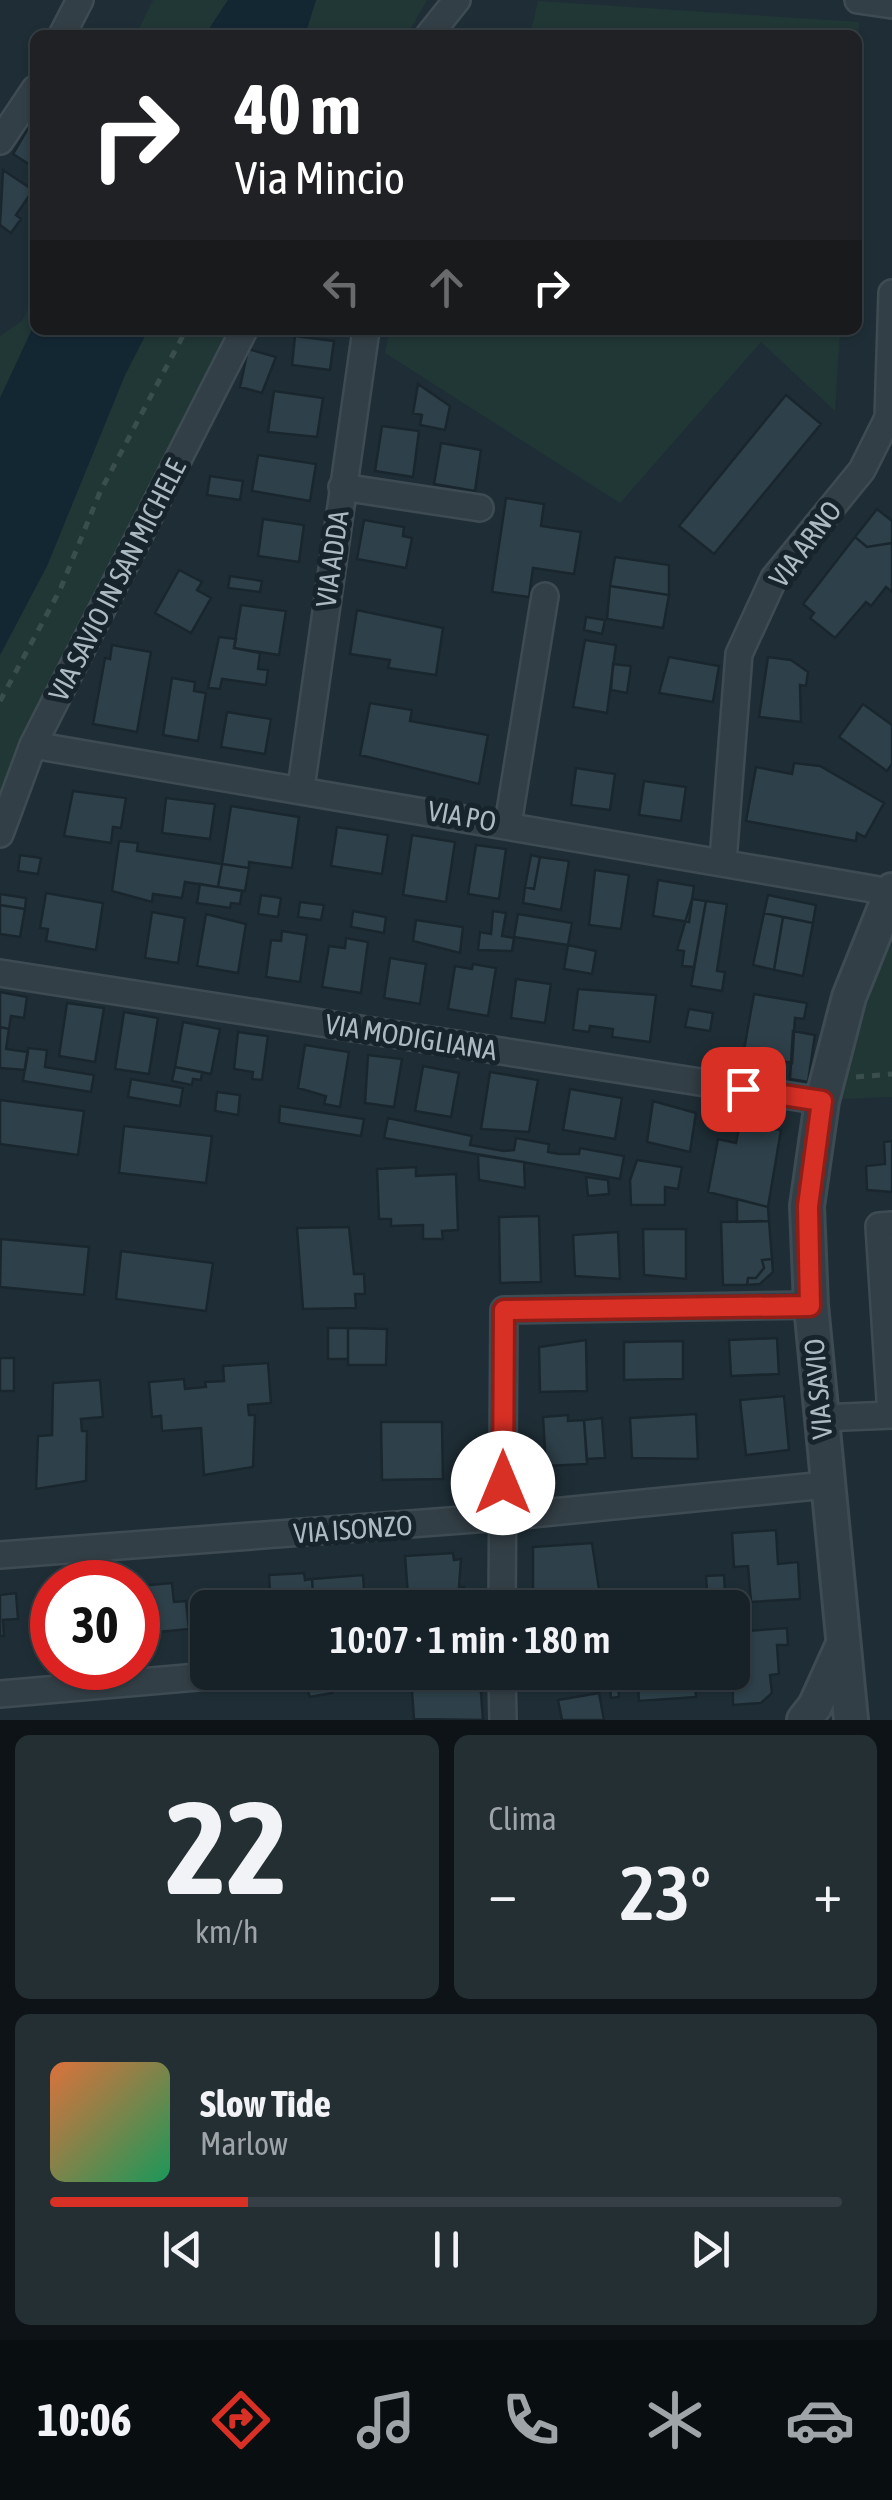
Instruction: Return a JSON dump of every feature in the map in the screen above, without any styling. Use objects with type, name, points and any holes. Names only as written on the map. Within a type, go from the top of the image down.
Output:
[{"type":"street","points":[[65,30],[80,0]]},
{"type":"street","points":[[434,30],[457,0]]},
{"type":"street","points":[[858,0],[892,6]]},
{"type":"street","points":[[0,141],[30,96]]},
{"type":"street","name":"VIA ARNO","points":[[724,861],[739,654],[774,578],[862,470],[888,418],[892,292]]},
{"type":"street","name":"VIA SAVIO IN SAN MICHELE","points":[[0,834],[32,744],[241,335]]},
{"type":"street","name":"VIA ADDA","points":[[301,788],[365,335]]},
{"type":"street","points":[[342,487],[480,508]]},
{"type":"street","points":[[508,824],[546,596]]},
{"type":"street","name":"VIA PO","points":[[32,744],[891,891]]},
{"type":"street","name":"VIA SAVIO","points":[[851,1720],[810,1306],[808,1206],[822,1101],[849,997],[891,891]]},
{"type":"street","name":"VIA MODIGLIANA","points":[[0,974],[822,1101]]},
{"type":"street","points":[[820,1418],[892,1415],[879,1226],[892,1226]]},
{"type":"street","points":[[502,1590],[504,1310],[810,1306]]},
{"type":"street","name":"VIA ISONZO","points":[[0,1556],[502,1517],[826,1484]]},
{"type":"street","points":[[804,1720],[816,1706],[844,1640]]},
{"type":"street","points":[[0,1694],[190,1678]]},
{"type":"street","points":[[502,1690],[502,1720]]},
{"type":"path","points":[[0,701],[60,590],[100,492],[183,335]]},
{"type":"green space","points":[[153,0],[228,0],[208,30],[138,30]]},
{"type":"green space","points":[[316,0],[427,0],[410,30],[307,30]]},
{"type":"green space","points":[[538,1],[859,22],[859,30],[531,30]]},
{"type":"green space","points":[[30,306],[30,334],[0,398],[0,336],[22,321]]},
{"type":"green space","points":[[145,335],[225,335],[0,794],[0,655],[47,566],[125,375]]},
{"type":"green space","points":[[389,335],[840,335],[835,411],[761,342],[620,503],[385,353]]},
{"type":"green space","points":[[892,943],[892,1097],[840,1099],[875,976]]},
{"type":"water","points":[[228,0],[316,0],[307,30],[208,30]]},
{"type":"water","points":[[30,334],[145,335],[125,375],[47,566],[0,655],[0,398]]},
{"type":"building","points":[[30,125],[30,165],[13,154]]},
{"type":"building","points":[[3,170],[30,188],[30,194],[16,215],[21,219],[11,233],[0,225]]},
{"type":"building","points":[[295,336],[334,341],[330,370],[292,365]]},
{"type":"building","points":[[248,349],[276,357],[262,393],[240,387]]},
{"type":"building","points":[[418,384],[450,406],[445,430],[420,425],[422,415],[413,413]]},
{"type":"building","points":[[274,391],[323,398],[317,437],[268,432]]},
{"type":"building","points":[[786,395],[821,424],[714,554],[679,526]]},
{"type":"building","points":[[382,426],[419,431],[413,477],[375,471]]},
{"type":"building","points":[[441,443],[481,450],[475,491],[434,484]]},
{"type":"building","points":[[258,455],[316,464],[310,501],[252,491]]},
{"type":"building","points":[[210,476],[243,481],[240,500],[207,495]]},
{"type":"building","points":[[506,498],[544,504],[541,526],[581,532],[574,574],[533,568],[529,597],[492,592]]},
{"type":"building","points":[[877,509],[892,521],[892,543],[867,547],[855,537]]},
{"type":"building","points":[[263,519],[304,525],[299,562],[258,556]]},
{"type":"building","points":[[364,520],[404,527],[403,536],[412,538],[406,568],[357,559]]},
{"type":"building","points":[[855,537],[867,547],[892,543],[892,592],[886,587],[871,606],[866,602],[835,638],[810,618],[814,613],[803,604]]},
{"type":"building","points":[[615,557],[669,565],[669,595],[610,586]]},
{"type":"building","points":[[179,570],[202,582],[197,590],[211,598],[191,633],[155,613]]},
{"type":"building","points":[[230,576],[262,581],[260,592],[228,588]]},
{"type":"building","points":[[610,586],[669,595],[663,628],[607,619]]},
{"type":"building","points":[[241,605],[286,611],[279,655],[234,648]]},
{"type":"building","points":[[357,610],[443,628],[436,675],[388,668],[390,660],[350,654]]},
{"type":"building","points":[[586,617],[605,620],[602,634],[584,630]]},
{"type":"building","points":[[219,637],[236,639],[234,648],[260,653],[258,669],[268,670],[266,685],[222,679],[220,689],[208,688]]},
{"type":"building","points":[[585,640],[616,645],[607,713],[573,707]]},
{"type":"building","points":[[112,645],[151,652],[137,732],[93,724],[105,658],[110,659]]},
{"type":"building","points":[[669,657],[719,666],[713,702],[659,693]]},
{"type":"building","points":[[768,657],[791,660],[808,672],[806,686],[800,685],[801,722],[759,717]]},
{"type":"building","points":[[613,664],[631,666],[627,693],[611,690]]},
{"type":"building","points":[[172,678],[195,682],[194,691],[206,693],[198,741],[163,735]]},
{"type":"building","points":[[370,703],[412,710],[410,721],[488,735],[479,784],[360,755]]},
{"type":"building","points":[[863,704],[892,725],[892,764],[887,771],[839,737]]},
{"type":"building","points":[[227,712],[271,719],[265,754],[221,747]]},
{"type":"building","points":[[794,763],[820,766],[884,803],[865,837],[857,833],[856,841],[746,821],[756,767],[792,774]]},
{"type":"building","points":[[576,768],[615,774],[610,810],[571,805]]},
{"type":"building","points":[[644,781],[686,787],[681,821],[639,815]]},
{"type":"building","points":[[73,791],[126,798],[121,828],[113,827],[111,843],[64,836]]},
{"type":"building","points":[[166,798],[215,804],[210,839],[162,833]]},
{"type":"building","points":[[231,806],[299,817],[292,868],[249,862],[249,868],[222,864]]},
{"type":"building","points":[[337,827],[388,835],[382,874],[331,866]]},
{"type":"building","points":[[412,835],[455,842],[446,902],[403,895]]},
{"type":"building","points":[[119,841],[138,843],[137,851],[222,864],[218,887],[185,882],[182,898],[153,894],[152,902],[112,891]]},
{"type":"building","points":[[476,845],[506,849],[499,899],[468,894]]},
{"type":"building","points":[[20,855],[41,858],[38,874],[18,871]]},
{"type":"building","points":[[531,855],[540,857],[534,889],[525,887]]},
{"type":"building","points":[[540,857],[569,861],[561,910],[523,903],[525,887],[534,889]]},
{"type":"building","points":[[222,864],[249,868],[245,891],[218,887]]},
{"type":"building","points":[[595,870],[629,875],[621,929],[589,925]]},
{"type":"building","points":[[658,880],[694,886],[689,922],[653,916]]},
{"type":"building","points":[[200,884],[242,891],[240,904],[231,903],[230,908],[197,903]]},
{"type":"building","points":[[46,893],[103,903],[96,950],[46,941],[48,929],[40,928]]},
{"type":"building","points":[[0,894],[26,898],[25,909],[0,905]]},
{"type":"building","points":[[261,895],[281,898],[278,917],[258,914]]},
{"type":"building","points":[[768,895],[816,905],[813,923],[764,913]]},
{"type":"building","points":[[692,899],[706,901],[694,967],[682,966],[684,951],[677,950]]},
{"type":"building","points":[[706,901],[727,904],[717,971],[725,972],[722,991],[691,986]]},
{"type":"building","points":[[300,902],[324,905],[321,920],[298,917]]},
{"type":"building","points":[[0,905],[25,909],[20,937],[0,934]]},
{"type":"building","points":[[353,911],[386,917],[384,933],[351,927]]},
{"type":"building","points":[[493,911],[506,913],[502,936],[514,938],[512,951],[478,950],[480,932],[491,934]]},
{"type":"building","points":[[152,912],[185,918],[178,963],[145,958]]},
{"type":"building","points":[[764,913],[783,917],[774,970],[753,965]]},
{"type":"building","points":[[206,914],[246,924],[238,973],[197,966]]},
{"type":"building","points":[[518,914],[572,923],[568,945],[514,937]]},
{"type":"building","points":[[783,917],[813,923],[803,976],[774,970]]},
{"type":"building","points":[[416,920],[463,927],[460,953],[413,941]]},
{"type":"building","points":[[282,931],[307,935],[300,982],[266,977],[271,940],[281,941]]},
{"type":"building","points":[[346,938],[368,942],[361,993],[322,987],[329,946],[345,948]]},
{"type":"building","points":[[568,945],[596,951],[592,974],[564,969]]},
{"type":"building","points":[[390,958],[426,964],[420,1004],[384,998]]},
{"type":"building","points":[[473,964],[496,968],[488,1016],[448,1009],[455,966],[472,969]]},
{"type":"building","points":[[516,979],[551,984],[545,1023],[511,1018]]},
{"type":"building","points":[[578,989],[656,995],[650,1042],[612,1037],[613,1029],[590,1026],[589,1032],[573,1030]]},
{"type":"building","points":[[0,992],[27,997],[24,1018],[11,1016],[9,1029],[0,1027]]},
{"type":"building","points":[[754,994],[807,1003],[804,1019],[795,1018],[792,1063],[743,1055]]},
{"type":"building","points":[[67,1003],[104,1008],[95,1062],[59,1056]]},
{"type":"building","points":[[689,1009],[713,1013],[710,1031],[685,1027]]},
{"type":"building","points":[[124,1012],[158,1018],[149,1074],[115,1069]]},
{"type":"building","points":[[183,1022],[220,1029],[211,1074],[175,1067]]},
{"type":"building","points":[[0,1027],[9,1029],[6,1049],[28,1052],[25,1070],[0,1068]]},
{"type":"building","points":[[793,1031],[815,1035],[808,1082],[790,1079]]},
{"type":"building","points":[[238,1032],[268,1036],[262,1080],[252,1079],[253,1072],[234,1069]]},
{"type":"building","points":[[305,1045],[349,1052],[340,1107],[324,1104],[326,1096],[298,1088]]},
{"type":"building","points":[[28,1048],[47,1050],[45,1067],[94,1075],[91,1092],[23,1081]]},
{"type":"building","points":[[368,1055],[402,1059],[394,1107],[365,1103]]},
{"type":"building","points":[[423,1066],[459,1073],[451,1117],[415,1111]]},
{"type":"building","points":[[175,1067],[202,1072],[201,1080],[193,1079],[192,1085],[172,1081]]},
{"type":"building","points":[[490,1072],[538,1080],[529,1132],[481,1129]]},
{"type":"building","points":[[131,1079],[183,1088],[180,1106],[128,1097]]},
{"type":"building","points":[[570,1089],[622,1098],[615,1139],[563,1130]]},
{"type":"building","points":[[217,1092],[240,1095],[238,1115],[215,1111]]},
{"type":"building","points":[[0,1100],[84,1111],[78,1155],[0,1144]]},
{"type":"building","points":[[653,1101],[696,1113],[690,1152],[647,1142]]},
{"type":"building","points":[[280,1106],[364,1119],[361,1136],[279,1123]]},
{"type":"building","points":[[741,1117],[766,1121],[764,1127],[781,1130],[768,1207],[708,1192],[718,1139],[736,1143]]},
{"type":"building","points":[[388,1118],[472,1136],[470,1145],[504,1151],[514,1150],[516,1138],[549,1144],[548,1152],[559,1154],[579,1154],[580,1148],[624,1156],[620,1179],[384,1138]]},
{"type":"building","points":[[124,1126],[212,1136],[206,1183],[119,1173]]},
{"type":"building","points":[[892,1141],[892,1192],[867,1190],[866,1166],[885,1164],[884,1142]]},
{"type":"building","points":[[478,1155],[524,1162],[525,1188],[479,1180]]},
{"type":"building","points":[[637,1160],[682,1167],[678,1189],[665,1187],[665,1205],[631,1205],[630,1180]]},
{"type":"building","points":[[416,1167],[416,1176],[456,1174],[458,1230],[442,1231],[443,1239],[423,1239],[423,1225],[391,1226],[391,1219],[379,1219],[377,1169]]},
{"type":"building","points":[[586,1177],[608,1180],[609,1194],[588,1196]]},
{"type":"building","points":[[737,1199],[768,1207],[769,1221],[737,1222]]},
{"type":"building","points":[[539,1216],[541,1282],[500,1283],[499,1217]]},
{"type":"building","points":[[769,1221],[772,1259],[762,1260],[764,1268],[756,1278],[748,1278],[747,1285],[723,1285],[721,1222]]},
{"type":"building","points":[[349,1227],[354,1274],[364,1274],[365,1294],[355,1294],[356,1308],[303,1309],[297,1228]]},
{"type":"building","points":[[643,1229],[686,1229],[686,1279],[644,1275]]},
{"type":"building","points":[[618,1232],[620,1279],[575,1276],[573,1235]]},
{"type":"building","points":[[1,1239],[89,1247],[84,1295],[0,1287]]},
{"type":"building","points":[[121,1251],[213,1263],[206,1311],[116,1299]]},
{"type":"building","points":[[772,1259],[773,1272],[760,1284],[747,1285],[748,1278],[756,1278],[764,1268],[762,1260]]},
{"type":"building","points":[[328,1328],[348,1328],[348,1359],[328,1359]]},
{"type":"building","points":[[348,1328],[387,1329],[386,1365],[348,1365]]},
{"type":"building","points":[[777,1338],[779,1374],[731,1376],[729,1340]]},
{"type":"building","points":[[586,1340],[587,1391],[540,1392],[539,1347]]},
{"type":"building","points":[[683,1341],[683,1379],[624,1380],[624,1342]]},
{"type":"building","points":[[0,1358],[14,1358],[14,1391],[0,1391]]},
{"type":"building","points":[[268,1363],[271,1403],[248,1405],[249,1415],[255,1415],[253,1467],[204,1475],[201,1428],[162,1431],[161,1416],[152,1417],[149,1382],[184,1379],[185,1389],[206,1387],[205,1382],[224,1381],[223,1366]]},
{"type":"building","points":[[100,1380],[103,1417],[81,1419],[82,1431],[87,1431],[86,1481],[36,1489],[38,1436],[52,1435],[53,1383]]},
{"type":"building","points":[[784,1396],[789,1450],[746,1455],[740,1400]]},
{"type":"building","points":[[696,1414],[698,1459],[632,1458],[630,1418]]},
{"type":"building","points":[[568,1415],[568,1421],[584,1420],[587,1464],[546,1466],[543,1417]]},
{"type":"building","points":[[602,1418],[605,1458],[587,1459],[584,1420]]},
{"type":"building","points":[[381,1422],[442,1422],[443,1479],[382,1480]]},
{"type":"building","points":[[776,1530],[778,1564],[798,1562],[800,1599],[751,1602],[748,1566],[734,1567],[732,1533]]},
{"type":"building","points":[[592,1543],[599,1589],[533,1590],[533,1547]]},
{"type":"building","points":[[453,1553],[454,1560],[461,1559],[459,1587],[464,1590],[408,1590],[405,1556]]},
{"type":"building","points":[[304,1573],[305,1580],[312,1579],[313,1590],[270,1590],[269,1575]]},
{"type":"building","points":[[363,1575],[364,1590],[313,1590],[312,1579]]},
{"type":"building","points":[[724,1575],[725,1590],[707,1590],[706,1576]]},
{"type":"building","points":[[172,1583],[174,1602],[186,1601],[189,1629],[160,1632],[160,1584]]},
{"type":"building","points":[[16,1593],[18,1619],[3,1620],[4,1636],[0,1636],[0,1595]]},
{"type":"building","points":[[787,1628],[788,1645],[777,1645],[779,1674],[770,1675],[772,1693],[761,1703],[733,1705],[733,1690],[750,1690],[750,1631]]},
{"type":"building","points":[[307,1690],[332,1690],[332,1693],[310,1697]]},
{"type":"building","points":[[412,1690],[481,1692],[483,1720],[414,1719]]},
{"type":"building","points":[[638,1690],[695,1690],[696,1697],[639,1701]]},
{"type":"building","points":[[599,1693],[604,1720],[562,1720],[558,1700]]},
{"type":"route","points":[[503,1483],[504,1310],[810,1306],[808,1206],[822,1101],[743,1089]]}]
